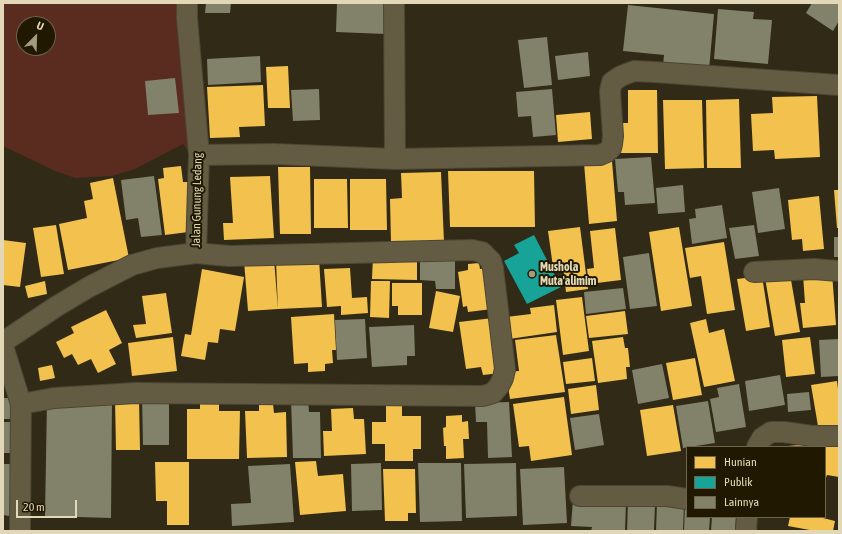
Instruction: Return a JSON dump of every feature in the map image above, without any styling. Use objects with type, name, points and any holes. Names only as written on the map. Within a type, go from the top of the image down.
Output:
[{"type":"street","name":"Jalan Gunung Ledang","points":[[3,342],[89,287],[132,265],[157,258],[196,253],[199,155],[187,3]]},
{"type":"street","points":[[394,3],[395,159]]},
{"type":"street","points":[[199,155],[274,154],[395,159],[600,155],[607,152],[611,148],[612,144],[613,136],[610,91],[612,82],[621,76],[634,71],[839,86]]},
{"type":"street","points":[[21,404],[54,398],[135,394],[483,396],[493,393],[503,378],[505,369],[493,268],[491,261],[482,252],[472,250],[229,256],[196,253]]},
{"type":"street","points":[[754,272],[814,269],[839,271]]},
{"type":"street","points":[[3,346],[21,404],[20,531]]},
{"type":"street","points":[[758,446],[762,438],[771,432],[784,432],[812,436],[839,436]]},
{"type":"street","points":[[580,496],[667,496],[686,499]]},
{"type":"street","points":[[746,531],[747,518]]},
{"type":"shaded area","points":[[3,3],[183,3],[194,160],[183,144],[135,169],[112,176],[75,178],[55,171],[3,146]]},
{"type":"building: Hunian","points":[[288,66],[290,108],[268,108],[266,67]]},
{"type":"building: Hunian","points":[[263,85],[265,126],[239,127],[240,137],[210,138],[207,87]]},
{"type":"building: Hunian","points":[[628,90],[657,90],[658,153],[618,153],[617,123],[628,123]]},
{"type":"building: Hunian","points":[[817,96],[820,157],[775,159],[774,150],[753,151],[751,114],[773,113],[772,97]]},
{"type":"building: Hunian","points":[[739,99],[741,168],[707,168],[706,100]]},
{"type":"building: Hunian","points":[[663,100],[702,100],[704,168],[665,169]]},
{"type":"building: Hunian","points":[[590,112],[592,139],[558,142],[556,115]]},
{"type":"building: Hunian","points":[[612,161],[617,221],[589,224],[584,163]]},
{"type":"building: Hunian","points":[[181,166],[183,182],[190,182],[196,231],[165,235],[158,179],[164,178],[163,168]]},
{"type":"building: Hunian","points":[[278,167],[310,167],[311,234],[280,234]]},
{"type":"building: Hunian","points":[[448,171],[534,171],[535,227],[450,227]]},
{"type":"building: Hunian","points":[[441,172],[444,242],[391,243],[390,199],[402,198],[401,173]]},
{"type":"building: Hunian","points":[[270,176],[274,238],[224,240],[223,223],[233,223],[230,177]]},
{"type":"building: Hunian","points":[[113,178],[129,258],[68,270],[59,224],[87,218],[84,201],[93,199],[90,183]]},
{"type":"building: Hunian","points":[[314,179],[347,179],[348,228],[314,228]]},
{"type":"building: Hunian","points":[[350,179],[386,179],[387,230],[350,230]]},
{"type":"building: Hunian","points":[[834,190],[839,190],[839,228],[837,228]]},
{"type":"building: Hunian","points":[[819,196],[824,249],[803,251],[802,239],[792,240],[788,200]]},
{"type":"building: Hunian","points":[[56,225],[64,274],[41,277],[33,228]]},
{"type":"building: Hunian","points":[[580,227],[588,289],[566,292],[563,265],[553,267],[548,231]]},
{"type":"building: Hunian","points":[[679,227],[692,306],[661,311],[649,232]]},
{"type":"building: Hunian","points":[[615,228],[621,280],[589,284],[587,269],[594,268],[590,231]]},
{"type":"building: Hunian","points":[[3,240],[26,243],[20,287],[3,285]]},
{"type":"building: Hunian","points":[[724,242],[735,310],[707,314],[701,276],[690,278],[685,248]]},
{"type":"building: Hunian","points":[[373,256],[417,257],[417,280],[372,279]]},
{"type":"building: Hunian","points":[[274,259],[278,309],[248,311],[244,261]]},
{"type":"building: Hunian","points":[[319,259],[322,307],[278,309],[276,261]]},
{"type":"building: Hunian","points":[[479,263],[480,269],[486,268],[492,309],[468,312],[467,306],[463,307],[458,272],[468,270],[468,264]]},
{"type":"building: Hunian","points":[[350,268],[352,298],[367,297],[368,313],[341,315],[341,306],[327,307],[324,269]]},
{"type":"building: Hunian","points":[[202,269],[244,277],[235,331],[220,329],[218,343],[208,342],[205,360],[181,356],[185,334],[191,335]]},
{"type":"building: Hunian","points":[[832,273],[836,325],[803,328],[800,303],[805,303],[803,275]]},
{"type":"building: Hunian","points":[[790,274],[800,332],[775,336],[765,278]]},
{"type":"building: Hunian","points":[[762,276],[770,327],[746,331],[737,279]]},
{"type":"building: Hunian","points":[[45,281],[47,294],[28,298],[25,286]]},
{"type":"building: Hunian","points":[[371,281],[390,281],[389,318],[370,317]]},
{"type":"building: Hunian","points":[[392,283],[422,283],[422,315],[398,315],[398,306],[392,306]]},
{"type":"building: Hunian","points":[[436,291],[460,296],[453,332],[429,328]]},
{"type":"building: Hunian","points":[[166,293],[172,333],[136,338],[133,325],[146,324],[142,296]]},
{"type":"building: Hunian","points":[[582,297],[589,351],[563,355],[556,300]]},
{"type":"building: Hunian","points":[[554,305],[557,332],[509,339],[506,317],[531,314],[530,308]]},
{"type":"building: Hunian","points":[[106,310],[122,343],[109,350],[116,364],[98,373],[91,359],[78,365],[72,354],[64,358],[56,342],[74,333],[71,327]]},
{"type":"building: Hunian","points":[[625,311],[628,334],[589,338],[586,316]]},
{"type":"building: Hunian","points":[[334,314],[336,350],[332,350],[333,363],[325,364],[325,371],[308,372],[308,363],[294,364],[291,317]]},
{"type":"building: Hunian","points":[[493,318],[501,373],[483,375],[481,367],[466,369],[459,322]]},
{"type":"building: Hunian","points":[[706,319],[709,333],[724,329],[735,381],[704,387],[690,323]]},
{"type":"building: Hunian","points":[[556,335],[565,392],[510,399],[506,372],[519,371],[515,340]]},
{"type":"building: Hunian","points":[[173,337],[177,371],[132,376],[128,343]]},
{"type":"building: Hunian","points":[[623,337],[625,348],[628,348],[630,367],[626,367],[627,379],[598,383],[592,341]]},
{"type":"building: Hunian","points":[[810,337],[815,374],[786,377],[782,340]]},
{"type":"building: Hunian","points":[[592,358],[595,381],[566,384],[563,362]]},
{"type":"building: Hunian","points":[[695,358],[702,395],[673,400],[666,363]]},
{"type":"building: Hunian","points":[[52,365],[55,378],[40,381],[38,368]]},
{"type":"building: Hunian","points":[[837,381],[839,397],[839,429],[819,432],[811,385]]},
{"type":"building: Hunian","points":[[596,385],[599,410],[571,414],[568,389]]},
{"type":"building: Hunian","points":[[564,397],[572,455],[531,461],[529,446],[519,447],[513,404]]},
{"type":"building: Hunian","points":[[115,399],[139,399],[140,450],[116,450]]},
{"type":"building: Hunian","points":[[219,402],[219,411],[240,411],[239,459],[187,459],[187,409],[200,409],[200,403]]},
{"type":"building: Hunian","points":[[259,404],[273,404],[274,413],[286,412],[287,457],[247,458],[245,411],[259,411]]},
{"type":"building: Hunian","points":[[673,405],[681,451],[647,456],[640,410]]},
{"type":"building: Hunian","points":[[386,406],[402,406],[402,416],[421,416],[421,449],[413,449],[413,461],[385,461],[385,444],[372,444],[372,422],[386,422]]},
{"type":"building: Hunian","points":[[353,408],[354,419],[364,419],[366,454],[324,456],[323,431],[332,431],[331,409]]},
{"type":"building: Hunian","points":[[462,415],[462,422],[468,421],[469,439],[463,439],[464,458],[446,459],[446,446],[444,446],[443,428],[446,427],[446,416]]},
{"type":"building: Hunian","points":[[839,442],[839,477],[827,475],[826,478],[826,446],[788,446]]},
{"type":"building: Hunian","points":[[316,461],[318,476],[343,474],[346,511],[300,515],[295,462]]},
{"type":"building: Hunian","points":[[155,462],[189,462],[189,525],[167,525],[167,501],[156,501]]},
{"type":"building: Hunian","points":[[383,469],[415,469],[416,513],[408,513],[408,521],[385,521]]},
{"type":"building: Hunian","points":[[790,518],[823,518],[835,521],[833,531],[815,531],[788,526]]},
{"type":"building: Publik","name":"Mushola Muta'alimim","points":[[534,235],[561,287],[527,304],[504,261],[519,253],[514,245]]},
{"type":"building: Lainnya","points":[[206,3],[231,3],[230,13],[205,13]]},
{"type":"building: Lainnya","points":[[337,3],[386,3],[385,34],[336,32]]},
{"type":"building: Lainnya","points":[[812,3],[839,3],[839,21],[833,31],[806,13]]},
{"type":"building: Lainnya","points":[[628,5],[714,14],[709,70],[663,66],[664,55],[623,51]]},
{"type":"building: Lainnya","points":[[718,9],[754,12],[753,19],[772,20],[768,64],[714,59]]},
{"type":"building: Lainnya","points":[[547,37],[552,85],[524,88],[518,40]]},
{"type":"building: Lainnya","points":[[588,52],[590,76],[558,80],[555,56]]},
{"type":"building: Lainnya","points":[[260,56],[261,82],[208,85],[207,59]]},
{"type":"building: Lainnya","points":[[175,78],[179,113],[148,115],[145,81]]},
{"type":"building: Lainnya","points":[[319,89],[320,120],[293,121],[291,90]]},
{"type":"building: Lainnya","points":[[552,89],[556,135],[533,137],[531,116],[518,117],[516,92]]},
{"type":"building: Lainnya","points":[[651,157],[655,203],[625,205],[624,192],[618,192],[615,159]]},
{"type":"building: Lainnya","points":[[154,176],[162,235],[141,237],[138,218],[126,220],[121,180]]},
{"type":"building: Lainnya","points":[[683,185],[685,212],[658,214],[656,188]]},
{"type":"building: Lainnya","points":[[779,188],[785,229],[758,233],[752,192]]},
{"type":"building: Lainnya","points":[[722,205],[727,238],[692,244],[689,219],[696,218],[695,209]]},
{"type":"building: Lainnya","points":[[754,225],[759,256],[735,259],[729,228]]},
{"type":"building: Lainnya","points":[[834,237],[839,237],[839,257],[834,257]]},
{"type":"building: Lainnya","points":[[649,253],[657,306],[630,309],[623,257]]},
{"type":"building: Lainnya","points":[[420,256],[455,257],[455,289],[436,289],[435,281],[420,280]]},
{"type":"building: Lainnya","points":[[623,288],[626,309],[586,314],[584,292]]},
{"type":"building: Lainnya","points":[[365,319],[367,358],[337,360],[335,320]]},
{"type":"building: Lainnya","points":[[414,325],[415,356],[407,356],[407,365],[372,367],[369,327]]},
{"type":"building: Lainnya","points":[[839,339],[839,376],[821,377],[819,340]]},
{"type":"building: Lainnya","points":[[662,364],[669,398],[638,404],[632,370]]},
{"type":"building: Lainnya","points":[[780,375],[785,405],[749,411],[745,381]]},
{"type":"building: Lainnya","points":[[739,384],[746,427],[716,432],[710,399],[719,397],[717,388]]},
{"type":"building: Lainnya","points":[[809,392],[811,410],[788,412],[787,394]]},
{"type":"building: Lainnya","points":[[3,398],[11,398],[11,419],[3,419]]},
{"type":"building: Lainnya","points":[[142,398],[169,398],[169,445],[143,445]]},
{"type":"building: Lainnya","points":[[47,399],[112,401],[111,518],[45,516]]},
{"type":"building: Lainnya","points":[[291,400],[308,400],[309,412],[320,412],[321,458],[293,458]]},
{"type":"building: Lainnya","points":[[708,401],[715,443],[686,446],[686,448],[683,448],[676,406]]},
{"type":"building: Lainnya","points":[[509,402],[512,457],[488,458],[487,422],[476,422],[475,403]]},
{"type":"building: Lainnya","points":[[599,414],[604,445],[575,450],[570,418]]},
{"type":"building: Lainnya","points":[[3,422],[11,422],[11,453],[3,453]]},
{"type":"building: Lainnya","points":[[381,463],[382,510],[352,511],[351,464]]},
{"type":"building: Lainnya","points":[[418,463],[461,463],[462,521],[420,522]]},
{"type":"building: Lainnya","points":[[516,463],[517,516],[466,518],[464,464]]},
{"type":"building: Lainnya","points":[[3,464],[11,464],[10,516],[3,515]]},
{"type":"building: Lainnya","points":[[290,464],[294,522],[232,526],[231,504],[251,503],[248,466]]},
{"type":"building: Lainnya","points":[[564,467],[567,523],[523,525],[520,469]]},
{"type":"building: Lainnya","points":[[573,500],[626,503],[625,531],[591,531],[592,527],[571,526]]},
{"type":"building: Lainnya","points":[[628,502],[655,503],[654,531],[627,531]]},
{"type":"building: Lainnya","points":[[657,503],[684,504],[683,531],[656,531]]},
{"type":"building: Lainnya","points":[[685,504],[686,518],[710,518],[709,531],[684,531]]},
{"type":"building: Lainnya","points":[[712,518],[736,518],[735,531],[711,531]]},
{"type":"place","name":"Mushola Muta'alimim","points":[[532,274]]}]
